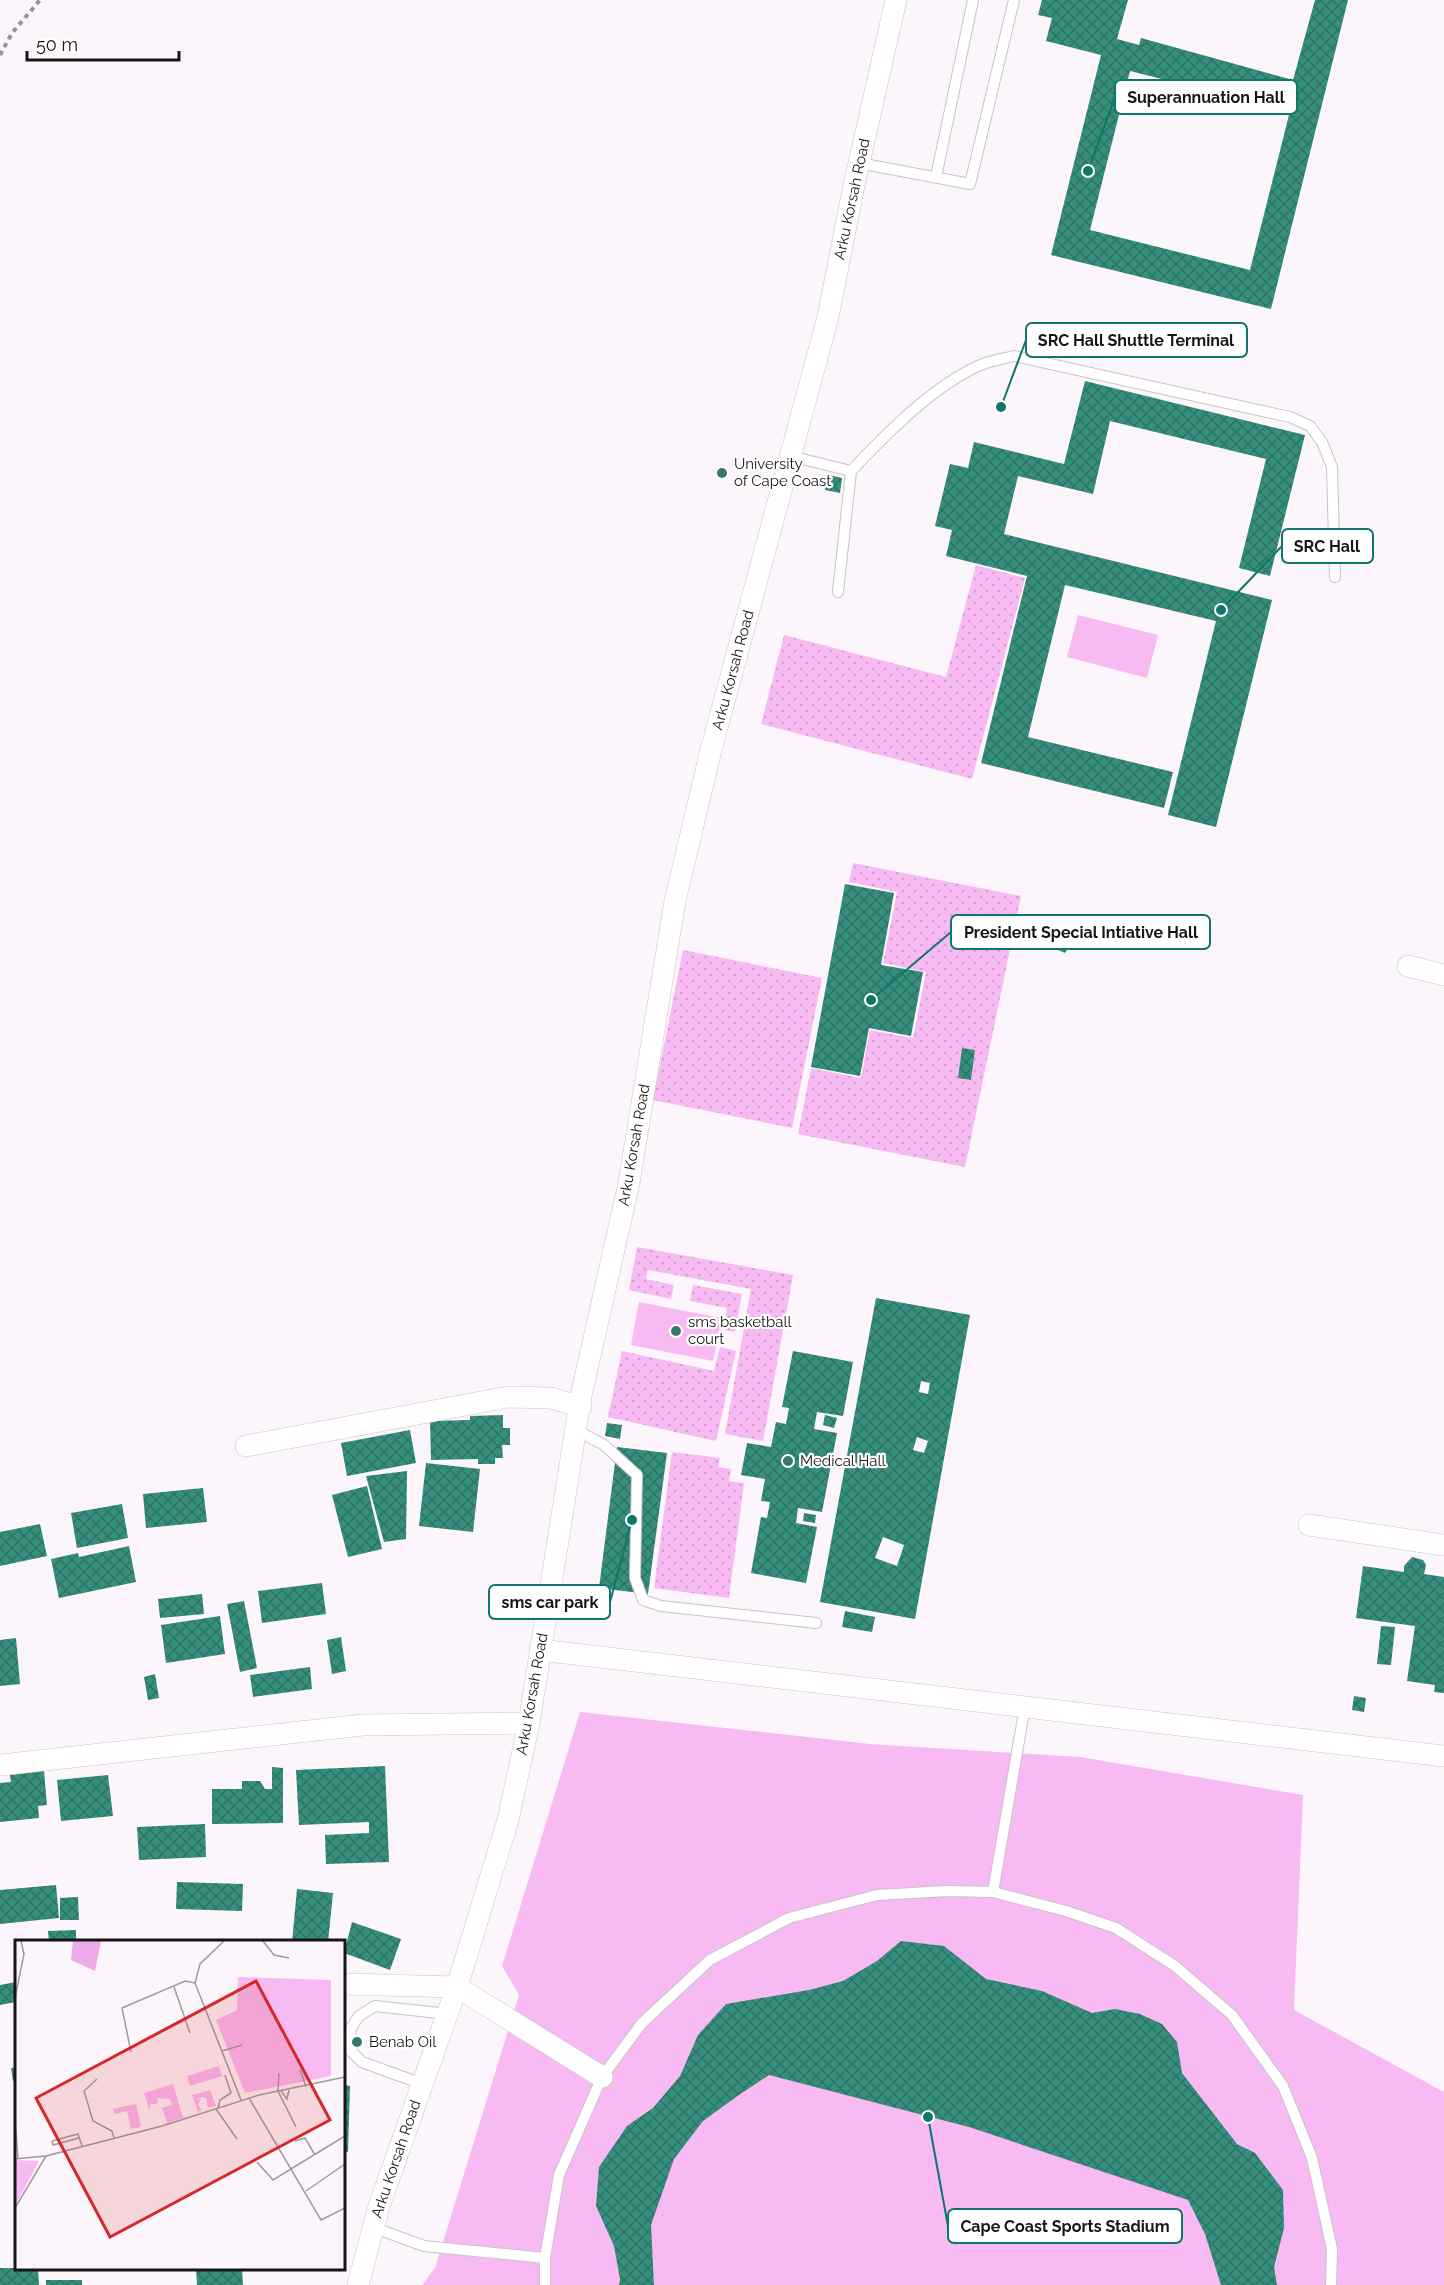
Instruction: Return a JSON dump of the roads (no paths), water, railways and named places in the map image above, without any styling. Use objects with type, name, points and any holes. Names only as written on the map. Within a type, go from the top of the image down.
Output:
[{"type":"street","name":"Arku Korsah Road","points":[[358,2285],[372,2227],[448,2014],[508,1820],[529,1723],[581,1396],[629,1183],[675,901],[711,750],[828,317],[859,163],[896,0]]},
{"type":"street","points":[[1408,966],[1444,975]]},
{"type":"street","points":[[246,1446],[508,1397],[551,1398],[581,1407]]},
{"type":"street","points":[[1309,1526],[1444,1545]]},
{"type":"street","points":[[540,1650],[1444,1756]]},
{"type":"street","points":[[0,1765],[363,1725],[529,1723]]},
{"type":"street","points":[[345,1984],[457,1987],[602,2077]]},
{"type":"lane","points":[[936,177],[973,0]]},
{"type":"lane","points":[[859,163],[970,184],[1014,0]]},
{"type":"lane","points":[[838,592],[851,471],[878,442],[934,393],[978,366],[1014,356],[1290,417],[1310,426],[1322,442],[1332,467],[1335,577]]},
{"type":"lane","points":[[790,456],[851,471]]},
{"type":"lane","points":[[576,1430],[604,1445],[637,1474],[635,1578],[643,1600],[661,1606],[816,1623]]},
{"type":"lane","points":[[993,1892],[1026,1706]]},
{"type":"lane","points":[[545,2285],[545,2258],[559,2175],[602,2077],[642,2023],[710,1960],[789,1918],[877,1895],[947,1891],[993,1892],[1066,1911],[1116,1928],[1175,1966],[1232,2015],[1283,2086],[1312,2158],[1332,2248],[1332,2285]]},
{"type":"lane","points":[[422,2084],[362,2062],[349,2049],[351,2028],[360,2016],[375,2006],[448,2014]]},
{"type":"lane","points":[[372,2227],[424,2246],[545,2258]]},
{"type":"place","name":"Superannuation Hall","points":[[1088,171]]},
{"type":"place","name":"SRC Hall Shuttle Terminal","points":[[1001,407]]},
{"type":"place","name":"University of Cape Coast","points":[[722,473]]},
{"type":"place","name":"SRC Hall","points":[[1221,610]]},
{"type":"place","name":"President Special Intiative Hall","points":[[871,1000]]},
{"type":"place","name":"sms basketball court","points":[[676,1331]]},
{"type":"place","name":"Medical Hall","points":[[788,1461]]},
{"type":"place","name":"sms car park","points":[[632,1520]]},
{"type":"place","name":"Benab Oil","points":[[357,2042]]},
{"type":"place","name":"Cape Coast Sports Stadium","points":[[928,2117]]}]
